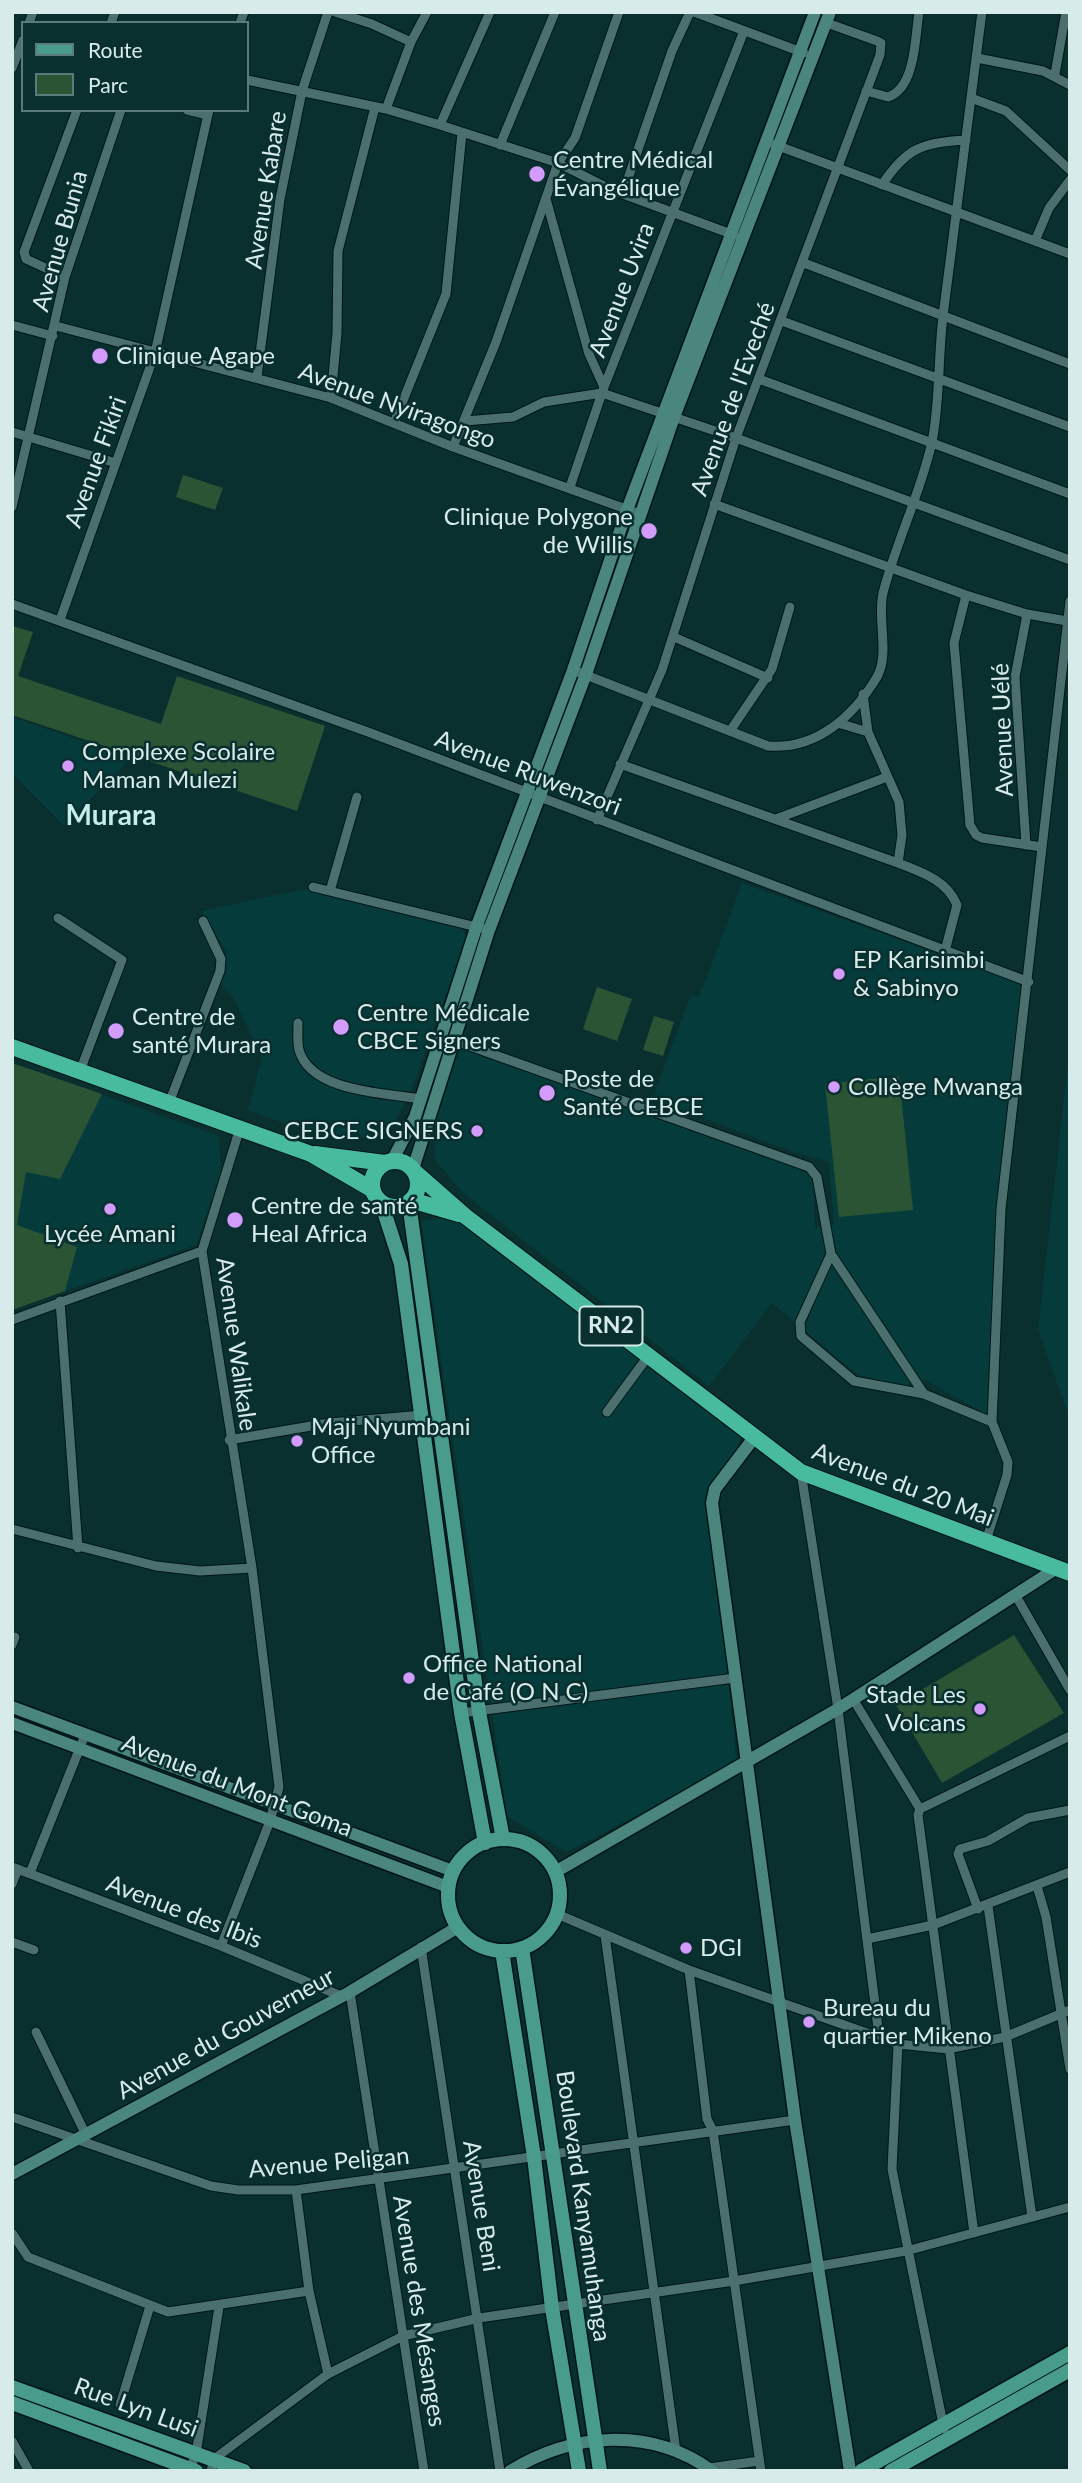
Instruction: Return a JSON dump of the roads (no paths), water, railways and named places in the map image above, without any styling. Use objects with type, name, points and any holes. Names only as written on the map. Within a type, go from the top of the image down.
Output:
[{"type":"highway","name":"RN2","points":[[12,1047],[311,1154],[394,1207],[410,1201],[465,1216]]},
{"type":"highway","name":"RN2","points":[[311,1154],[404,1162],[465,1216]]},
{"type":"highway","points":[[377,1196],[375,1171],[389,1162]]},
{"type":"highway","points":[[410,1201],[419,1184],[414,1171]]},
{"type":"highway","name":"Avenue du 20 Mai","points":[[465,1216],[649,1355],[753,1439],[801,1472],[1064,1571]]},
{"type":"main road","points":[[377,1196],[401,1264],[461,1713],[485,1843]]},
{"type":"main road","points":[[410,1201],[479,1712],[503,1839]]},
{"type":"main road","points":[[503,1839],[534,1848],[555,1872],[560,1900],[557,1914],[543,1935],[522,1948],[502,1951],[485,1948],[470,1939],[458,1927],[451,1915],[448,1887],[453,1871],[472,1849],[503,1839]]},
{"type":"main road","name":"Boulevard Kanyamuhanga","points":[[522,1948],[593,2440],[600,2471]]},
{"type":"main road","name":"Boulevard Kanyamuhanga","points":[[502,1951],[534,2157],[552,2308],[579,2471]]},
{"type":"main road","points":[[861,2471],[1070,2353]]},
{"type":"main road","points":[[891,2471],[1070,2370]]},
{"type":"main road","points":[[1017,2381],[1024,2395]]},
{"type":"main road","name":"Rue Lyn Lusi","points":[[12,2387],[196,2454],[213,2465],[244,2471]]},
{"type":"main road","name":"Rue Lyn Lusi","points":[[12,2403],[193,2470]]},
{"type":"street","name":"Avenue Kabare","points":[[257,377],[280,199],[302,92],[328,12]]},
{"type":"street","points":[[335,12],[372,24],[411,42]]},
{"type":"street","points":[[386,109],[411,42],[427,12]]},
{"type":"street","points":[[440,125],[490,12]]},
{"type":"street","points":[[500,145],[555,12]]},
{"type":"street","points":[[453,447],[465,421],[558,163],[575,138],[619,12]]},
{"type":"street","points":[[623,193],[672,51],[692,12],[808,54]]},
{"type":"street","points":[[414,1171],[489,930],[494,898],[525,794],[573,670],[627,510],[781,147],[808,54],[815,12]]},
{"type":"street","points":[[866,91],[888,97],[904,85],[909,73],[919,12]]},
{"type":"street","points":[[573,670],[768,746],[783,747],[817,738],[838,723],[877,677],[882,662],[881,604],[890,568],[915,504],[932,440],[943,316],[982,12]]},
{"type":"street","points":[[1055,74],[1066,12]]},
{"type":"street","points":[[389,1162],[421,1098],[476,928],[494,898],[538,798],[586,674],[640,514],[668,415],[765,142],[828,18]]},
{"type":"street","name":"Avenue de l'Eveché","points":[[597,820],[674,638],[736,438],[804,263],[881,43],[828,18]]},
{"type":"street","name":"Avenue Uvira","points":[[570,487],[603,390],[744,31]]},
{"type":"street","points":[[15,65],[21,46]]},
{"type":"street","points":[[976,58],[1055,74],[1070,85]]},
{"type":"street","points":[[248,80],[386,109],[440,125],[558,163],[623,193],[744,239]]},
{"type":"street","points":[[971,98],[1006,111],[1070,170]]},
{"type":"street","points":[[331,398],[337,342],[338,251],[375,107]]},
{"type":"street","points":[[65,277],[26,259],[24,252],[76,112]]},
{"type":"street","name":"Avenue Bunia","points":[[12,507],[55,331],[65,277],[120,112]]},
{"type":"street","name":"Avenue Fikiri","points":[[60,620],[155,353],[208,113]]},
{"type":"street","points":[[394,423],[446,294],[462,133]]},
{"type":"street","points":[[882,185],[906,154],[936,142],[966,140]]},
{"type":"street","points":[[765,142],[1070,254]]},
{"type":"street","points":[[1035,241],[1054,200],[1070,180]]},
{"type":"street","points":[[546,198],[589,355],[603,390]]},
{"type":"street","points":[[804,263],[1070,364]]},
{"type":"street","points":[[782,321],[936,380],[1070,427]]},
{"type":"street","name":"Avenue Nyiragongo","points":[[12,325],[55,331],[155,353],[331,398],[453,447],[640,514]]},
{"type":"street","points":[[759,379],[932,440],[1070,494]]},
{"type":"street","points":[[465,421],[513,417],[544,402],[603,390],[1070,560]]},
{"type":"street","points":[[12,432],[116,463]]},
{"type":"street","points":[[714,504],[966,595],[1027,614],[1068,621]]},
{"type":"street","points":[[966,595],[954,643],[970,825],[976,835],[982,838],[1042,848]]},
{"type":"street","points":[[986,1541],[1007,1475],[1008,1462],[992,1422],[1001,1209],[1029,982],[1070,601]]},
{"type":"street","name":"Avenue Ruwenzori","points":[[12,604],[368,732],[525,794],[1029,982]]},
{"type":"street","points":[[730,731],[768,678],[790,607]]},
{"type":"street","name":"Avenue Uélé","points":[[1026,845],[1015,677],[1027,614]]},
{"type":"street","points":[[674,638],[768,678]]},
{"type":"street","points":[[863,694],[868,732],[901,815],[898,863]]},
{"type":"street","points":[[838,723],[868,732]]},
{"type":"street","points":[[620,764],[936,879],[954,898],[957,911],[945,951]]},
{"type":"street","points":[[776,819],[887,777]]},
{"type":"street","points":[[330,891],[357,797]]},
{"type":"street","points":[[313,887],[489,930]]},
{"type":"street","points":[[58,918],[122,960],[80,1071]]},
{"type":"street","points":[[169,1103],[220,971],[221,959],[203,921]]},
{"type":"street","points":[[298,1023],[300,1053],[315,1070],[334,1083],[353,1091],[421,1098]]},
{"type":"street","points":[[453,1040],[809,1167],[817,1177],[831,1254],[924,1394]]},
{"type":"street","name":"Avenue Walikale","points":[[221,1946],[270,1821],[279,1787],[252,1568],[229,1440],[202,1251],[240,1128]]},
{"type":"street","points":[[12,1320],[202,1251]]},
{"type":"street","points":[[831,1254],[800,1322],[800,1336],[854,1381],[924,1394],[992,1422]]},
{"type":"street","points":[[60,1301],[78,1548]]},
{"type":"street","points":[[607,1412],[649,1355]]},
{"type":"street","points":[[229,1440],[329,1423],[423,1415]]},
{"type":"street","points":[[753,1439],[713,1496],[795,2120],[850,2471]]},
{"type":"street","points":[[801,1472],[838,1709],[879,2036]]},
{"type":"street","points":[[12,1529],[78,1548],[177,1569],[252,1568]]},
{"type":"street","points":[[555,1872],[838,1709],[1016,1596],[1064,1571]]},
{"type":"street","points":[[1016,1596],[1070,1690]]},
{"type":"street","points":[[461,1713],[735,1678]]},
{"type":"street","points":[[853,1699],[920,1809],[948,2049],[974,2233]]},
{"type":"street","points":[[12,1707],[453,1871]]},
{"type":"street","name":"Avenue du Mont Goma","points":[[12,1723],[448,1887]]},
{"type":"street","points":[[30,1873],[85,1735]]},
{"type":"street","points":[[920,1809],[1070,1736]]},
{"type":"street","points":[[1032,2217],[983,1907],[958,1854],[960,1849],[988,1841],[1028,1818],[1070,1810]]},
{"type":"street","points":[[12,1884],[15,1868]]},
{"type":"street","name":"Avenue des Ibis","points":[[15,1868],[345,1994]]},
{"type":"street","points":[[867,1939],[933,1925],[1070,1872]]},
{"type":"street","points":[[1037,1886],[1066,2012],[1070,2069]]},
{"type":"street","points":[[557,1914],[689,1970],[898,2044],[948,2049],[1005,2037],[1066,2012]]},
{"type":"street","name":"Avenue du Gouverneur","points":[[12,2175],[345,1994],[458,1927]]},
{"type":"street","points":[[605,1935],[676,2451]]},
{"type":"street","points":[[12,1942],[34,1950]]},
{"type":"street","name":"Avenue Beni","points":[[421,1947],[500,2471]]},
{"type":"street","points":[[510,2471],[535,2456],[573,2443],[593,2440],[649,2443],[676,2451],[711,2470],[760,2466],[713,2131],[707,2119],[689,1970]]},
{"type":"street","name":"Avenue des Mésanges","points":[[345,1994],[380,2179],[424,2471]]},
{"type":"street","points":[[36,2032],[86,2135]]},
{"type":"street","points":[[898,2044],[892,2161],[906,2251],[920,2301],[942,2424],[949,2439]]},
{"type":"street","name":"Avenue Peligan","points":[[12,2118],[220,2189],[296,2190],[795,2120]]},
{"type":"street","points":[[296,2190],[309,2291],[328,2374]]},
{"type":"street","points":[[213,2465],[328,2374],[403,2336],[479,2318],[734,2281],[906,2251],[1070,2207]]},
{"type":"street","points":[[12,2233],[28,2257],[149,2306],[174,2312],[309,2291]]},
{"type":"street","points":[[120,2405],[149,2306]]},
{"type":"street","points":[[193,2470],[219,2306]]},
{"type":"street","points":[[12,2441],[29,2471]]},
{"type":"place","name":"Centre Médical Évangélique","points":[[537,174]]},
{"type":"place","name":"Clinique Agape","points":[[100,356]]},
{"type":"place","name":"Clinique Polygone de Willis","points":[[649,531]]},
{"type":"place","name":"Complexe Scolaire Maman Mulezi","points":[[68,766]]},
{"type":"place","name":"EP Karisimbi & Sabinyo","points":[[839,974]]},
{"type":"place","name":"Centre Médicale CBCE Signers","points":[[341,1027]]},
{"type":"place","name":"Centre de santé Murara","points":[[116,1031]]},
{"type":"place","name":"Collège Mwanga","points":[[834,1087]]},
{"type":"place","name":"Poste de Santé CEBCE","points":[[547,1093]]},
{"type":"place","name":"CEBCE SIGNERS","points":[[477,1131]]},
{"type":"place","name":"Lycée Amani","points":[[110,1209]]},
{"type":"place","name":"Centre de santé Heal Africa","points":[[235,1220]]},
{"type":"place","name":"Maji Nyumbani Office","points":[[297,1441]]},
{"type":"place","name":"Office National de Café (O N C)","points":[[409,1678]]},
{"type":"place","name":"Stade Les Volcans","points":[[980,1709]]},
{"type":"place","name":"DGI","points":[[686,1948]]},
{"type":"place","name":"Bureau du quartier Mikeno","points":[[809,2022]]},
{"type":"district","name":"Murara","points":[[111,816]]}]
